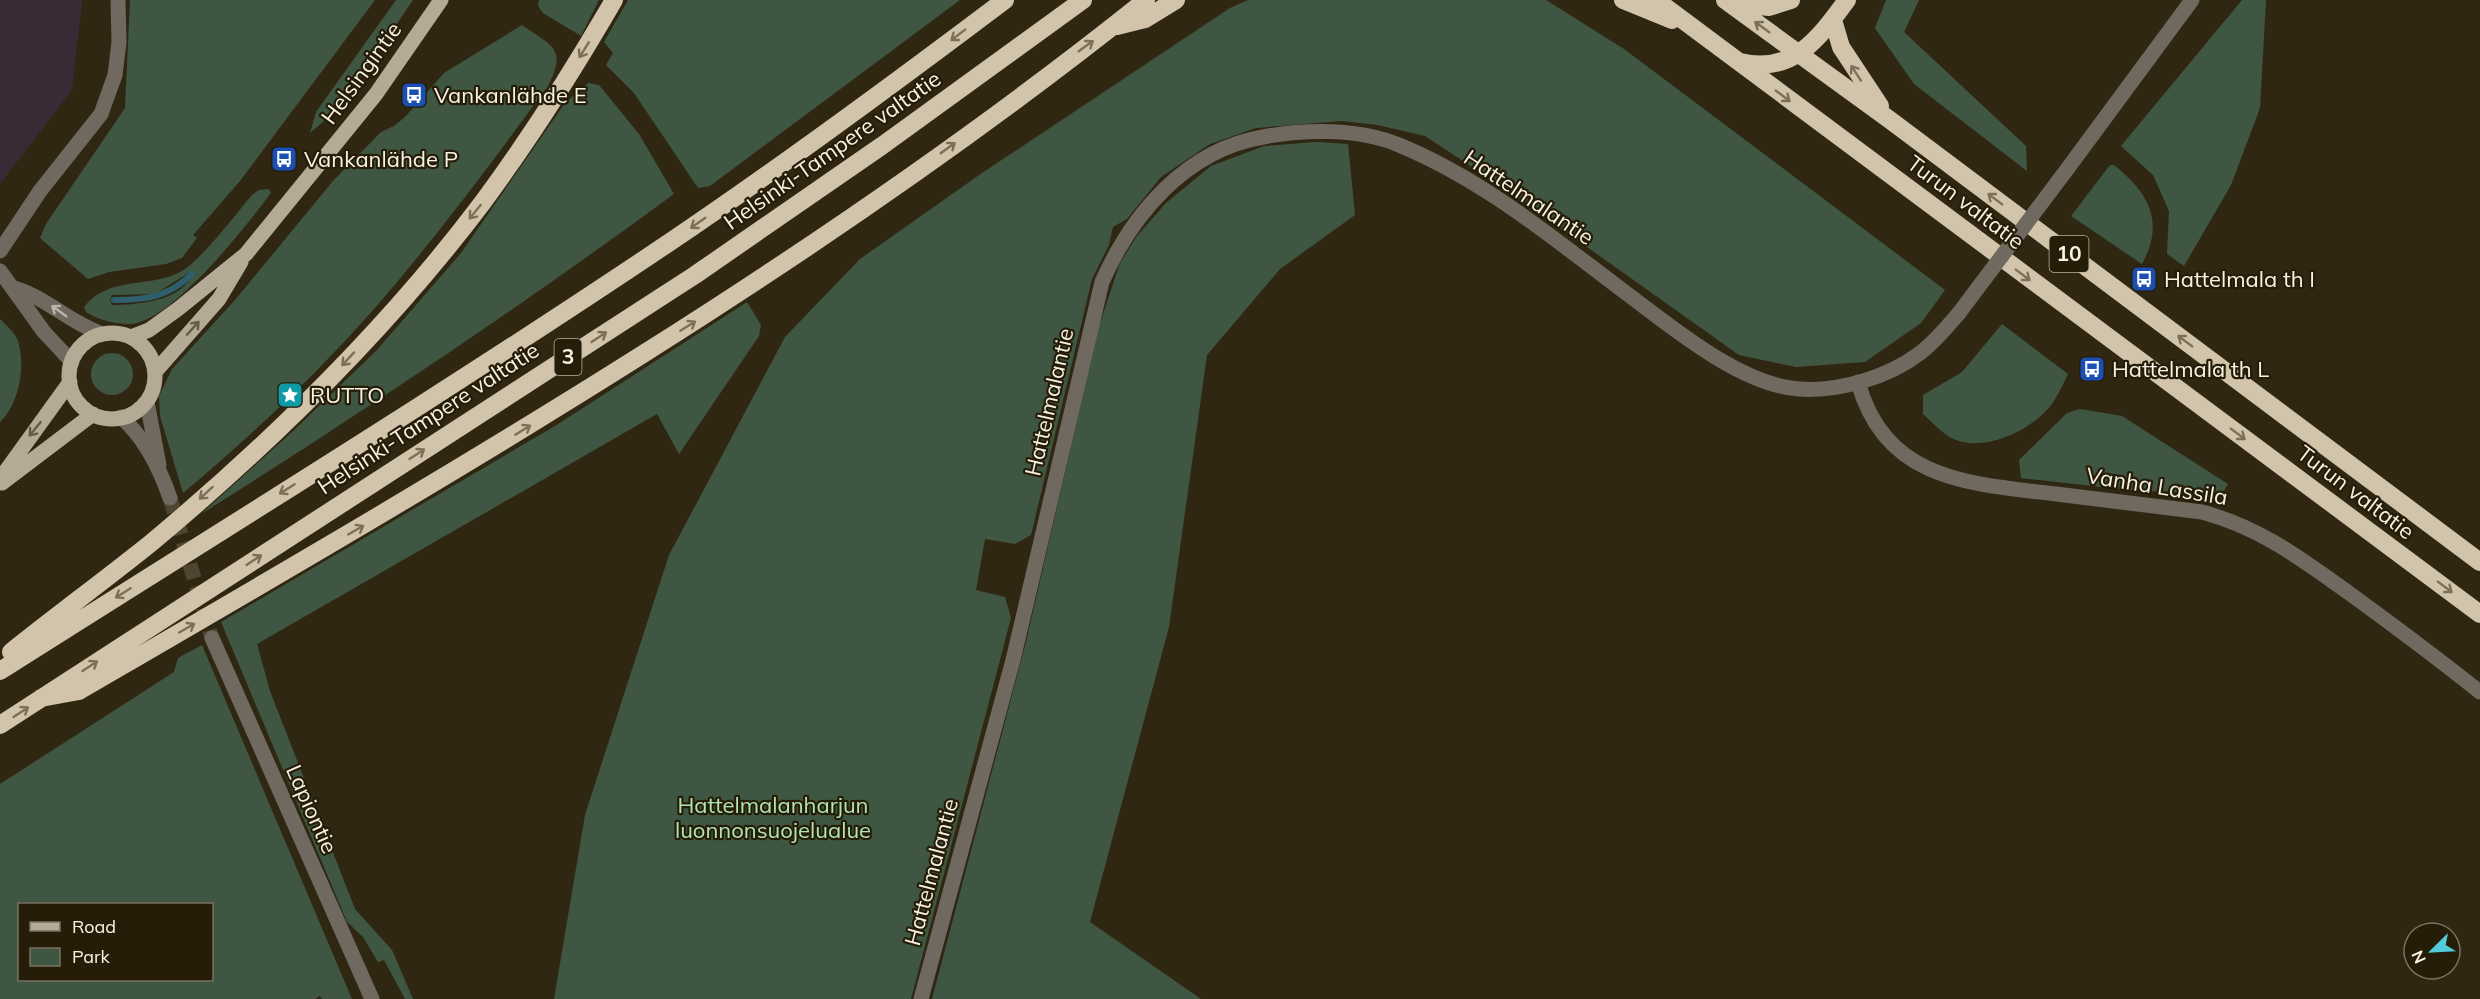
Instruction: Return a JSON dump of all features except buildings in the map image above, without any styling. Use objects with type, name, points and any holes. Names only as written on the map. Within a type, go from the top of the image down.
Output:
[{"type":"highway","points":[[0,661],[150,543],[321,388],[414,287],[483,203],[536,128],[614,0]]},
{"type":"highway","name":"Helsinki-Tampere valtatie","points":[[0,671],[487,363],[672,241],[858,111],[1005,0]]},
{"type":"highway","name":"Helsinki-Tampere valtatie","points":[[0,725],[695,275],[892,138],[1083,0]]},
{"type":"highway","points":[[41,698],[79,691],[506,442],[715,308],[901,183],[1146,0]]},
{"type":"highway","points":[[1112,27],[1145,19],[1176,0]]},
{"type":"highway","points":[[1623,0],[1698,31]]},
{"type":"highway","name":"Turun valtatie","points":[[1656,0],[2480,614]]},
{"type":"highway","points":[[1726,1],[1742,6],[1769,8],[1791,0]]},
{"type":"highway","points":[[1736,61],[1767,66],[1800,55],[1833,20],[1847,0]]},
{"type":"highway","name":"Turun valtatie","points":[[1726,1],[1890,120],[2480,562]]},
{"type":"highway","points":[[1833,20],[1841,47],[1856,73],[1890,120]]},
{"type":"main road","name":"Helsingintie","points":[[154,372],[219,299],[246,254],[376,94],[440,1]]},
{"type":"main road","name":"Helsingintie","points":[[130,337],[149,330],[246,254]]},
{"type":"main road","points":[[103,334],[130,337],[146,351],[154,372],[153,386],[147,402],[121,417],[93,414],[75,398],[70,382],[72,362],[82,346],[103,334]]},
{"type":"main road","points":[[0,479],[70,382]]},
{"type":"main road","points":[[0,484],[93,414]]},
{"type":"street","points":[[0,251],[40,191],[101,114],[115,75],[118,0]]},
{"type":"street","name":"Hattelmalantie","points":[[921,999],[1012,660],[1102,282],[1115,252],[1137,220],[1170,183],[1218,150],[1251,139],[1283,133],[1361,135],[1397,144],[1469,179],[1704,351],[1757,378],[1797,389],[1828,388],[1858,382],[1918,355],[1934,342],[1959,313],[2192,0]]},
{"type":"street","points":[[0,271],[14,288],[24,306],[72,362]]},
{"type":"street","points":[[14,288],[34,294],[73,321],[103,334]]},
{"type":"street","name":"Vanha Lassila","points":[[1858,382],[1863,400],[1881,433],[1901,453],[1923,467],[1938,474],[1985,486],[2202,512],[2232,520],[2279,543],[2412,638],[2480,692]]},
{"type":"street","points":[[147,402],[160,471],[170,498]]},
{"type":"street","points":[[121,417],[131,426],[160,471]]},
{"type":"street","name":"Lapiontie","points":[[212,638],[372,999]]},
{"type":"shaded area","points":[[0,0],[82,0],[72,90],[0,184]]},
{"type":"green space","points":[[130,0],[375,0],[240,181],[193,235],[197,238],[182,258],[166,264],[109,272],[88,279],[40,238],[46,224],[125,108]]},
{"type":"green space","points":[[396,0],[413,0],[340,107],[310,133],[316,112]]},
{"type":"green space","points":[[539,0],[599,0],[581,36],[543,13],[538,6]]},
{"type":"green space","points":[[628,0],[960,0],[710,186],[698,188],[634,93],[606,65],[613,53],[604,42]]},
{"type":"green space","name":"Hattelmalanharjun luonnonsuojelualue","points":[[1248,0],[1546,0],[1624,49],[1945,290],[1921,323],[1865,362],[1796,367],[1739,355],[1504,188],[1425,136],[1377,125],[1342,121],[1256,128],[1210,144],[1161,177],[1127,219],[1113,227],[1109,245],[1092,279],[1031,535],[1015,544],[985,539],[976,590],[1005,597],[1011,618],[911,999],[554,999],[585,815],[669,555],[785,337],[860,259],[982,173],[1230,8]]},
{"type":"green space","points":[[1886,0],[1919,0],[1904,32],[2026,146],[2027,171],[1914,84],[1875,28]]},
{"type":"green space","points":[[2242,0],[2266,0],[2260,108],[2231,185],[2184,266],[2167,254],[2169,211],[2153,175],[2121,146]]},
{"type":"green space","points":[[522,25],[542,38],[554,50],[556,64],[548,86],[442,227],[374,309],[282,405],[183,493],[160,416],[159,396],[172,369],[235,300],[333,181],[381,132],[394,126],[405,117],[444,73]]},
{"type":"green space","points":[[588,83],[599,85],[639,134],[674,194],[440,359],[201,514],[292,432],[377,350],[461,253],[565,103]]},
{"type":"green space","points":[[1316,142],[1348,144],[1355,215],[1280,269],[1207,355],[1169,627],[1090,922],[1201,999],[932,999],[1026,642],[1098,329],[1120,263],[1137,236],[1166,203],[1211,166],[1264,146]]},
{"type":"green space","points":[[2110,165],[2114,165],[2136,186],[2150,209],[2152,235],[2142,264],[2071,216]]},
{"type":"green space","points":[[269,189],[271,193],[207,270],[166,307],[147,319],[130,324],[107,321],[86,312],[84,307],[105,290],[157,280],[182,271],[208,247],[252,195],[259,190]],"holes":[[[190,272],[194,272],[181,289],[161,299],[118,305],[112,305],[110,300],[112,295],[155,294]]]},
{"type":"green space","points":[[747,302],[761,325],[759,336],[679,454],[657,414],[257,644],[270,691],[355,909],[392,950],[413,999],[405,999],[384,960],[378,962],[363,937],[347,922],[221,622],[555,426]]},
{"type":"green space","points":[[0,319],[17,338],[21,373],[12,405],[0,422]]},
{"type":"green space","points":[[2002,324],[2068,374],[2050,407],[2037,419],[2014,434],[1987,442],[1973,443],[1948,436],[1923,414],[1923,395],[1962,372]]},
{"type":"green space","points":[[112,353],[127,359],[133,374],[127,389],[112,395],[97,389],[91,374],[97,359]]},
{"type":"green space","points":[[2080,409],[2122,416],[2228,484],[2222,494],[2128,490],[2021,478],[2019,460],[2067,413]]},
{"type":"green space","points":[[202,645],[352,999],[322,999],[320,996],[315,999],[0,999],[0,784],[174,672],[178,658]]},
{"type":"waterway","points":[[114,300],[156,296],[174,288],[192,274]]},
{"type":"tunnel","points":[[170,498],[212,638]]},
{"type":"place","name":"Vankanlähde E","points":[[414,95]]},
{"type":"place","name":"Vankanlähde P","points":[[284,159]]},
{"type":"place","name":"Hattelmala th I","points":[[2144,279]]},
{"type":"place","name":"Hattelmala th L","points":[[2092,369]]},
{"type":"place","name":"RUTTO","points":[[290,395]]}]
